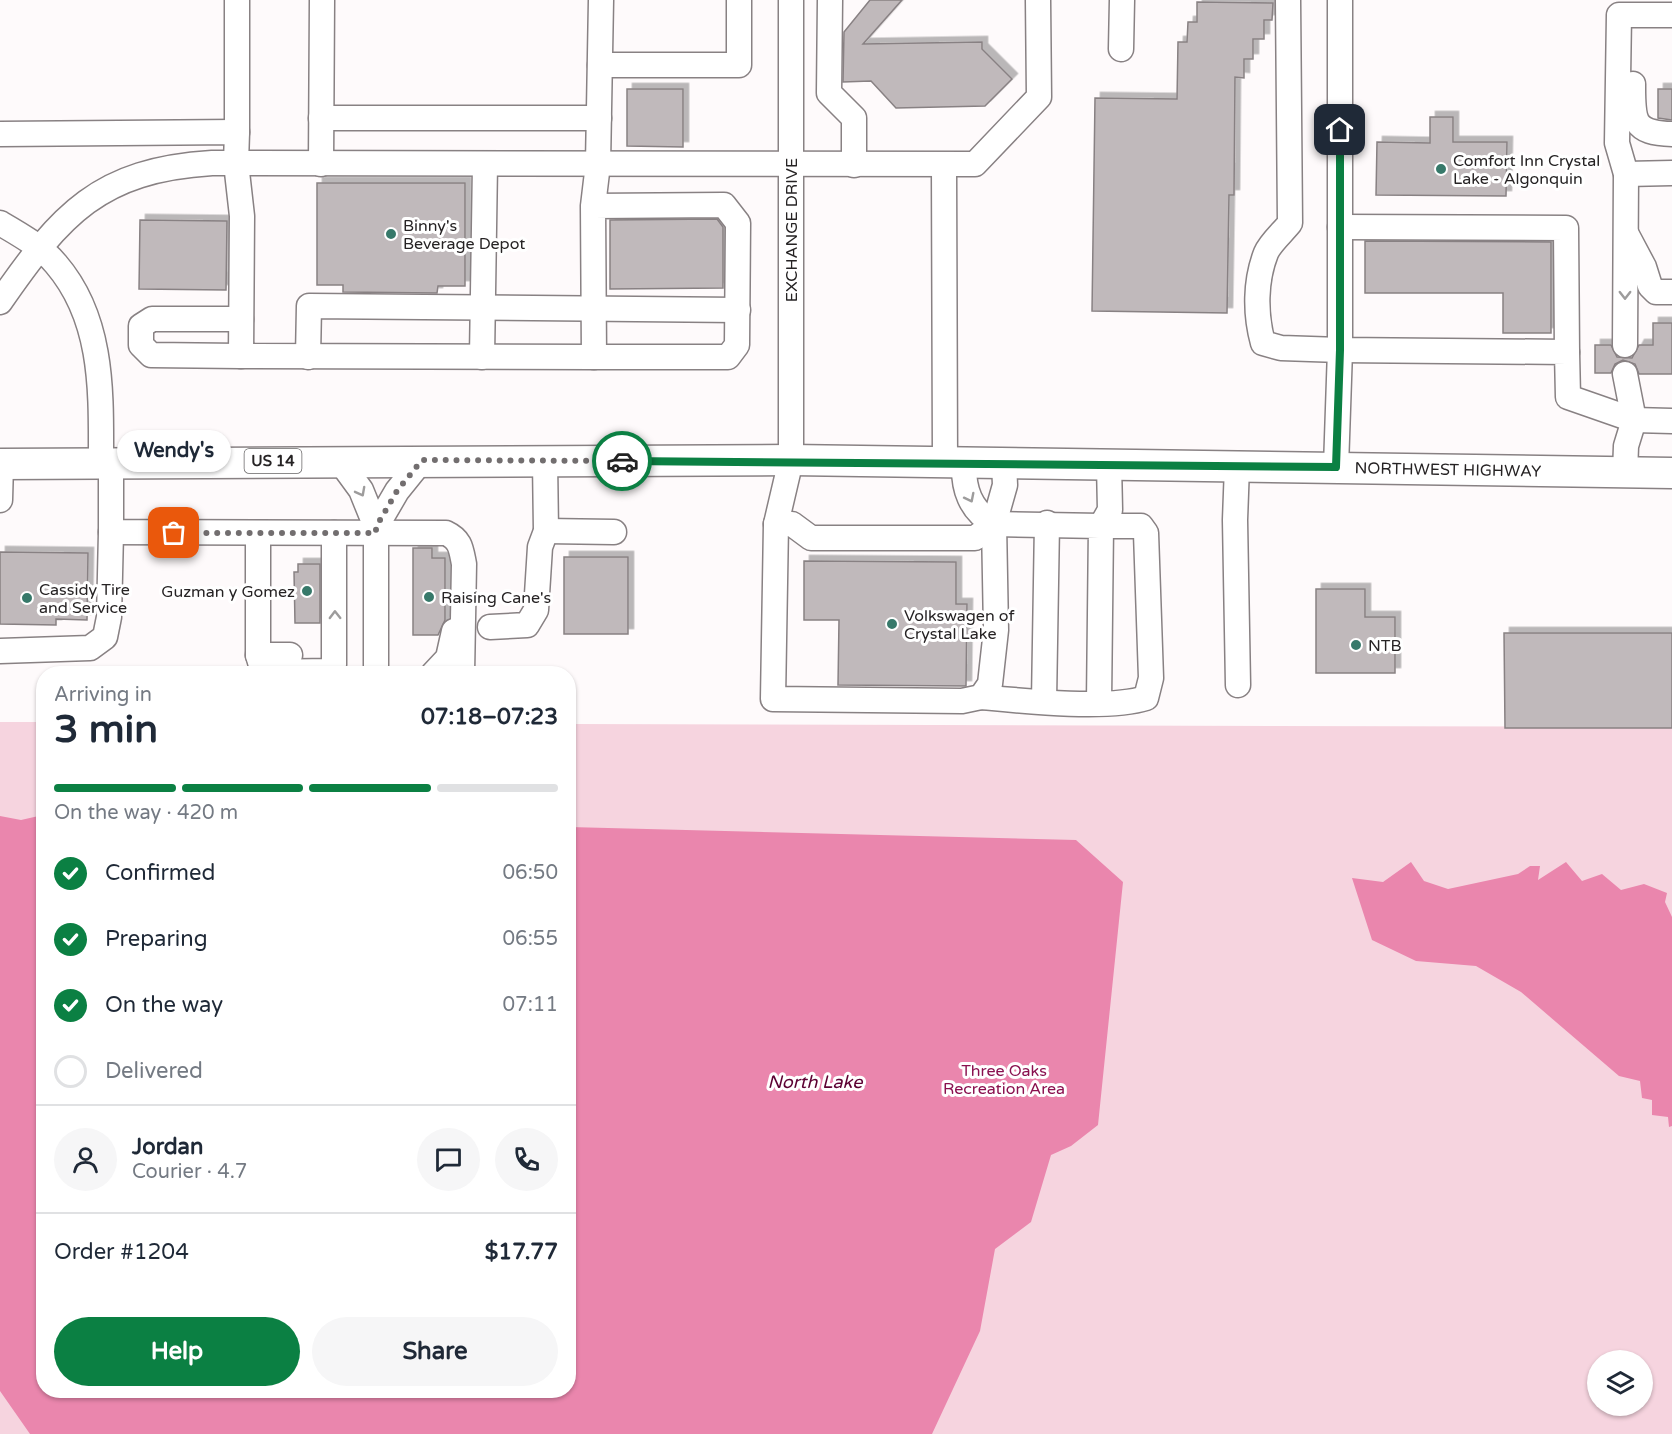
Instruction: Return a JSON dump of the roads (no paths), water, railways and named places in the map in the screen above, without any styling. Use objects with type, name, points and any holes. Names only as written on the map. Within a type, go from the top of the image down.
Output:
[{"type":"main road","name":"NORTHWEST HIGHWAY","points":[[1,464],[339,460],[791,460],[1672,473]]},
{"type":"lane","points":[[237,0],[236,163],[242,216],[240,356]]},
{"type":"lane","points":[[321,164],[322,0]]},
{"type":"lane","points":[[594,357],[593,206],[598,164],[601,0]]},
{"type":"lane","points":[[600,65],[739,65],[739,0]]},
{"type":"lane","name":"EXCHANGE DRIVE","points":[[791,0],[791,460],[776,524],[773,699],[962,702],[981,697]]},
{"type":"lane","points":[[830,0],[829,93],[854,118],[854,165]]},
{"type":"lane","points":[[0,302],[38,248],[73,212],[119,182],[172,165],[236,163],[791,166],[975,164],[1039,97],[1038,0]]},
{"type":"lane","points":[[1121,49],[1122,0]]},
{"type":"lane","points":[[1287,0],[1290,223],[1266,252],[1257,297],[1257,321],[1263,343],[1281,348],[1340,350],[1566,352]]},
{"type":"lane","points":[[1336,467],[1340,350],[1340,0]]},
{"type":"lane","points":[[1625,345],[1626,174],[1617,143],[1619,15],[1672,15]]},
{"type":"lane","points":[[1633,61],[1633,102],[1638,126],[1651,133],[1672,134]]},
{"type":"lane","points":[[321,118],[599,118]]},
{"type":"lane","points":[[0,134],[237,132]]},
{"type":"lane","points":[[482,357],[485,164]]},
{"type":"lane","points":[[944,165],[955,462],[971,502],[980,516],[994,524],[1141,526],[1146,533],[1150,678],[1146,698],[1132,702],[1099,702],[981,697]]},
{"type":"lane","points":[[1626,174],[1672,173]]},
{"type":"lane","points":[[241,319],[152,319],[141,326],[141,345],[150,355],[728,357],[737,345],[738,223],[724,205],[593,206]]},
{"type":"lane","points":[[0,223],[56,262],[80,299],[90,325],[98,355],[111,532],[109,618],[105,637],[90,648],[0,651]]},
{"type":"lane","points":[[1340,227],[1566,228],[1568,397],[1634,420],[1672,421]]},
{"type":"lane","points":[[1626,233],[1644,267],[1650,286],[1656,292],[1672,292]]},
{"type":"lane","points":[[308,357],[309,306],[738,310]]},
{"type":"lane","points":[[1624,472],[1626,446],[1634,420],[1625,374]]},
{"type":"lane","points":[[339,460],[361,490],[376,530],[376,666]]},
{"type":"lane","points":[[376,530],[397,491],[422,460]]},
{"type":"lane","points":[[490,627],[527,625],[536,610],[540,547],[546,531],[545,461]]},
{"type":"lane","points":[[981,697],[990,684],[996,630],[994,524],[1005,485],[1004,463]]},
{"type":"lane","points":[[0,500],[1,464]]},
{"type":"lane","points":[[1099,702],[1101,526],[1110,510],[1109,464]]},
{"type":"lane","points":[[1237,466],[1235,520],[1238,686]]},
{"type":"lane","points":[[1044,701],[1047,523]]},
{"type":"lane","points":[[776,524],[792,524],[811,538],[975,538],[994,524]]},
{"type":"lane","points":[[111,532],[334,534],[376,530],[446,533],[456,538],[461,546],[464,564],[462,666]]},
{"type":"lane","points":[[546,531],[614,531]]},
{"type":"lane","points":[[258,533],[259,666]]},
{"type":"lane","points":[[333,666],[334,534]]},
{"type":"lane","points":[[441,666],[448,658],[453,639],[454,555],[461,546]]},
{"type":"lane","points":[[258,655],[335,655]]},
{"type":"water","name":"North Lake","points":[[0,816],[21,820],[36,817],[36,1398],[576,1398],[576,827],[1076,840],[1123,882],[1098,1125],[1071,1146],[1051,1155],[1031,1222],[995,1249],[980,1331],[932,1434],[30,1434],[0,1391]]},
{"type":"water","points":[[1411,862],[1424,881],[1448,889],[1518,874],[1530,866],[1540,866],[1538,880],[1566,862],[1582,881],[1602,874],[1621,890],[1644,884],[1667,893],[1665,902],[1672,917],[1672,1126],[1669,1127],[1668,1117],[1652,1115],[1652,1100],[1642,1098],[1640,1081],[1619,1076],[1521,992],[1476,966],[1416,961],[1372,940],[1352,878],[1383,882]]},
{"type":"place","name":"Comfort Inn Crystal Lake - Algonquin","points":[[1441,169]]},
{"type":"place","name":"Binny's Beverage Depot","points":[[391,234]]},
{"type":"place","name":"Wendy's","points":[[174,533]]},
{"type":"place","name":"Guzman y Gomez","points":[[307,591]]},
{"type":"place","name":"Raising Cane's","points":[[429,597]]},
{"type":"place","name":"Cassidy Tire and Service","points":[[27,598]]},
{"type":"place","name":"Volkswagen of Crystal Lake","points":[[892,624]]},
{"type":"place","name":"NTB","points":[[1356,645]]},
{"type":"park label","name":"Three Oaks Recreation Area","points":[[1004,1079]]}]
